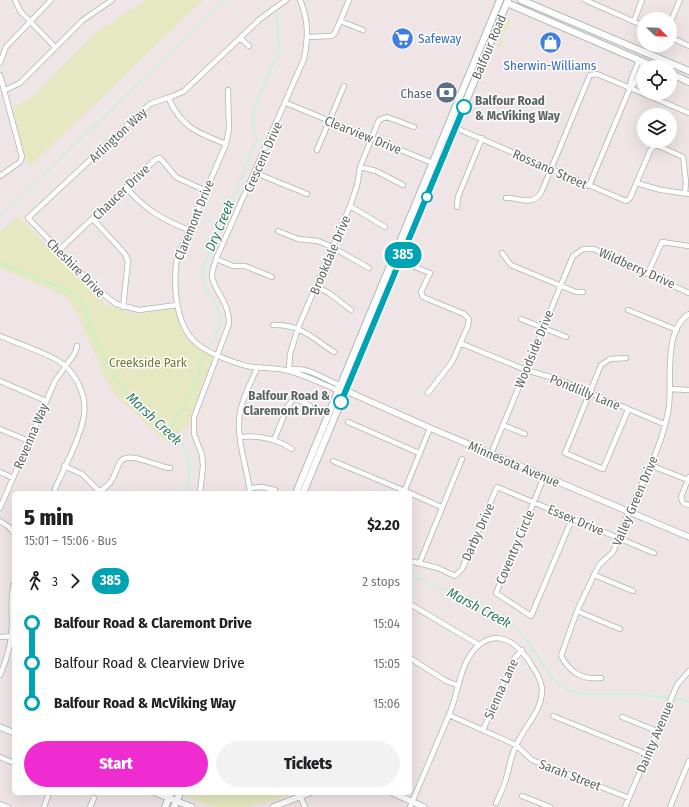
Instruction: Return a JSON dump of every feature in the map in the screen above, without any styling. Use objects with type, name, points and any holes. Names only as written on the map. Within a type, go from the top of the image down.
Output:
[{"type":"main road","name":"Balfour Road","points":[[304,491],[433,163],[500,0]]},
{"type":"main road","points":[[521,0],[663,60]]},
{"type":"main road","points":[[508,2],[640,60]]},
{"type":"main road","name":"Balfour Road","points":[[297,491],[400,261],[508,2]]},
{"type":"main road","points":[[570,30],[577,27],[600,37],[605,35]]},
{"type":"main road","points":[[644,60],[647,58],[663,60]]},
{"type":"main road","points":[[677,66],[689,71]]},
{"type":"main road","points":[[677,77],[689,82]]},
{"type":"main road","points":[[166,807],[170,796]]},
{"type":"street","points":[[15,0],[20,11],[56,47]]},
{"type":"street","points":[[0,63],[6,47],[51,0]]},
{"type":"street","points":[[5,90],[20,83],[83,20],[112,0]]},
{"type":"street","name":"Arlington Way","points":[[28,218],[150,104],[169,99],[184,91],[273,8],[286,0]]},
{"type":"street","name":"Crescent Drive","points":[[200,491],[203,466],[202,455],[194,434],[194,417],[227,333],[230,315],[226,304],[213,281],[212,274],[216,260],[256,173],[304,59],[308,37],[306,13],[300,0]]},
{"type":"street","points":[[308,37],[332,36],[335,33],[349,0]]},
{"type":"street","points":[[500,0],[508,2]]},
{"type":"street","points":[[585,0],[637,22]]},
{"type":"street","points":[[634,21],[642,0]]},
{"type":"street","points":[[675,12],[680,0]]},
{"type":"street","points":[[340,22],[363,30]]},
{"type":"street","points":[[240,38],[249,46]]},
{"type":"street","points":[[677,40],[689,46]]},
{"type":"street","points":[[589,186],[630,88],[631,80],[637,70]]},
{"type":"street","points":[[506,198],[526,202],[535,198],[541,193],[550,168],[590,75],[597,74],[689,113]]},
{"type":"street","points":[[0,75],[22,156],[20,162],[0,176]]},
{"type":"street","points":[[317,150],[344,86]]},
{"type":"street","name":"Claremont Drive","points":[[228,90],[229,130],[226,144],[177,258],[176,268],[178,305],[182,319],[192,339],[202,347],[235,362],[257,368],[289,370],[335,389],[343,390]]},
{"type":"street","points":[[169,99],[179,118],[188,126],[196,132],[226,144]]},
{"type":"street","name":"Clearview Drive","points":[[286,103],[440,166]]},
{"type":"street","name":"Brookdale Drive","points":[[289,370],[290,354],[298,328],[317,287],[332,247],[350,206],[357,186],[360,167],[379,120],[383,117],[387,117],[414,127]]},
{"type":"street","name":"Rossano Street","points":[[456,128],[626,201],[630,198],[636,184]]},
{"type":"street","points":[[457,207],[458,197],[482,138]]},
{"type":"street","points":[[654,146],[659,146],[683,157],[687,194],[649,188],[636,184],[650,151],[654,146]]},
{"type":"street","name":"Chaucer Drive","points":[[58,251],[156,159],[160,158],[176,177],[206,191]]},
{"type":"street","points":[[360,167],[389,177],[403,185]]},
{"type":"street","points":[[256,173],[307,194]]},
{"type":"street","points":[[126,188],[136,200],[150,212],[166,221],[189,230]]},
{"type":"street","points":[[350,206],[385,227]]},
{"type":"street","name":"Cheshire Drive","points":[[28,218],[58,251],[108,299],[124,307],[139,310],[178,305]]},
{"type":"street","points":[[92,220],[125,254],[128,261],[124,307]]},
{"type":"street","points":[[278,230],[298,238],[318,241],[332,247],[369,268]]},
{"type":"street","points":[[648,274],[662,242],[689,246]]},
{"type":"street","name":"Wildberry Drive","points":[[583,249],[594,249],[689,293]]},
{"type":"street","name":"Woodside Drive","points":[[491,454],[573,256],[583,249]]},
{"type":"street","points":[[502,253],[511,265],[576,292],[583,292]]},
{"type":"street","points":[[216,260],[233,266],[245,266],[272,277]]},
{"type":"street","points":[[400,261],[430,272],[422,292],[423,297],[467,316],[469,322],[449,366],[428,393]]},
{"type":"street","points":[[317,287],[329,293],[351,310]]},
{"type":"street","points":[[628,310],[677,330]]},
{"type":"street","name":"Valley Green Drive","points":[[601,678],[586,677],[575,674],[568,668],[561,656],[577,611],[599,565],[613,552],[650,465],[664,424],[670,389],[670,353],[677,330],[689,314]]},
{"type":"street","points":[[521,319],[566,337]]},
{"type":"street","points":[[273,325],[283,324],[298,328],[334,352]]},
{"type":"street","points":[[0,336],[58,360],[75,376],[79,385],[84,414],[82,426],[54,489]]},
{"type":"street","name":"Pondlilly Lane","points":[[460,343],[526,370],[557,379],[664,424]]},
{"type":"street","name":"Revenna Way","points":[[0,508],[55,381],[75,353],[77,346]]},
{"type":"street","points":[[626,358],[610,359],[601,365],[565,453],[603,468],[628,410]]},
{"type":"street","points":[[257,368],[243,403],[239,422],[240,437],[250,491],[262,487],[275,490]]},
{"type":"street","points":[[0,381],[46,401]]},
{"type":"street","points":[[670,389],[689,390]]},
{"type":"street","name":"Minnesota Avenue","points":[[343,390],[689,537]]},
{"type":"street","points":[[274,440],[292,399],[298,400],[310,406]]},
{"type":"street","points":[[348,422],[419,453]]},
{"type":"street","points":[[503,425],[526,434]]},
{"type":"street","points":[[404,491],[430,428]]},
{"type":"street","points":[[0,429],[29,441]]},
{"type":"street","points":[[240,437],[258,436],[274,440],[292,449]]},
{"type":"street","points":[[102,491],[107,487],[120,461],[124,457],[130,456],[162,468],[170,468]]},
{"type":"street","points":[[412,561],[420,562],[441,507],[462,459]]},
{"type":"street","points":[[333,461],[402,491]]},
{"type":"street","points":[[650,465],[688,479],[681,497],[683,503],[689,505]]},
{"type":"street","points":[[64,466],[82,474],[100,491]]},
{"type":"street","points":[[0,472],[13,478]]},
{"type":"street","name":"Coventry Circle","points":[[544,476],[496,593],[531,616],[572,519]]},
{"type":"street","name":"Essex Drive","points":[[497,487],[654,553]]},
{"type":"street","name":"Darby Drive","points":[[420,562],[456,576],[462,569],[497,487]]},
{"type":"street","points":[[412,494],[441,507]]},
{"type":"street","points":[[0,521],[12,530]]},
{"type":"street","points":[[594,575],[633,591]]},
{"type":"street","points":[[12,594],[10,603],[12,625]]},
{"type":"street","points":[[412,605],[479,645]]},
{"type":"street","points":[[577,611],[620,629]]},
{"type":"street","points":[[0,637],[12,636]]},
{"type":"street","points":[[411,804],[449,715],[457,685],[471,654],[479,645],[501,639],[509,641],[522,650],[535,670],[542,690],[540,702],[530,724],[516,745],[510,758],[506,779],[496,803]]},
{"type":"street","points":[[0,675],[12,640]]},
{"type":"street","name":"Sienna Lane","points":[[483,730],[513,660],[522,650]]},
{"type":"street","points":[[412,659],[446,681],[457,685]]},
{"type":"street","name":"Dainty Avenue","points":[[625,807],[677,685],[689,671]]},
{"type":"street","name":"Sarah Street","points":[[449,715],[516,745],[532,760],[629,798]]},
{"type":"street","points":[[553,716],[647,754]]},
{"type":"street","points":[[622,717],[657,731]]},
{"type":"street","points":[[0,727],[12,732]]},
{"type":"street","points":[[0,757],[12,762]]},
{"type":"street","points":[[671,807],[689,761]]},
{"type":"street","points":[[44,807],[48,795]]},
{"type":"street","points":[[273,807],[303,795]]},
{"type":"street","points":[[396,795],[411,804],[424,807]]},
{"type":"street","points":[[170,796],[175,804],[192,807]]},
{"type":"street","points":[[300,796],[305,807]]},
{"type":"street","points":[[522,796],[550,807]]},
{"type":"street","points":[[90,807],[94,798]]},
{"type":"street","points":[[0,804],[8,807]]},
{"type":"green space","points":[[146,0],[203,0],[30,166],[24,154],[13,107],[31,99],[97,32]]},
{"type":"green space","points":[[508,17],[510,22],[503,35],[501,46],[496,49]]},
{"type":"green space","name":"Creekside Park","points":[[18,216],[104,303],[119,310],[136,314],[176,309],[186,336],[200,349],[216,356],[198,396],[188,426],[166,442],[111,391],[77,313],[66,296],[0,268],[0,233]]},
{"type":"green space","points":[[289,795],[271,802],[248,807],[213,807],[184,796]]},
{"type":"waterway","points":[[0,216],[226,0]]},
{"type":"waterway","name":"Dry Creek","points":[[207,348],[216,334],[220,322],[220,313],[203,280],[203,268],[257,140],[253,125],[254,110],[279,50],[277,13]]},
{"type":"waterway","name":"Marsh Creek","points":[[0,262],[65,289],[77,296],[83,303],[91,329],[102,353],[124,391],[138,406],[173,433],[185,449],[189,465],[186,491]]},
{"type":"waterway","name":"Dry Creek","points":[[169,431],[190,396],[198,377],[200,357],[205,351]]},
{"type":"waterway","name":"Marsh Creek","points":[[412,575],[486,609],[515,626],[523,635],[553,679],[563,687],[574,692],[587,694],[637,694],[669,698]]},
{"type":"waterway","name":"Marsh Creek","points":[[674,698],[689,702]]},
{"type":"bus line","name":"385","points":[[341,402],[464,107]]},
{"type":"place","name":"Safeway","points":[[403,38]]},
{"type":"place","name":"Sherwin-Williams","points":[[550,43]]},
{"type":"place","name":"Chase","points":[[447,93]]},
{"type":"place","name":"Balfour Road & McViking Way","points":[[464,107]]},
{"type":"place","name":"Balfour Road & Claremont Drive","points":[[341,402]]}]
